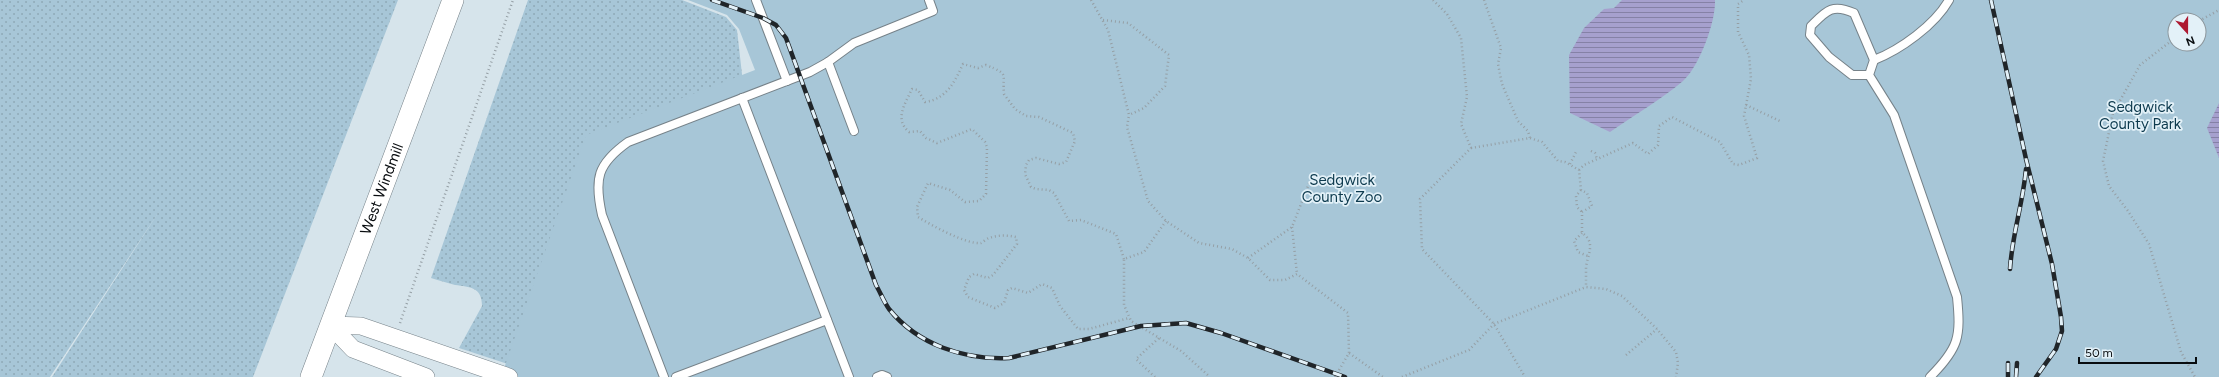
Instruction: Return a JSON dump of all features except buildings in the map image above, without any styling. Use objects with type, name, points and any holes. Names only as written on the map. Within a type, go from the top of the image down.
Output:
[{"type":"street","name":"West Windmill","points":[[311,377],[453,0]]},
{"type":"street","points":[[330,325],[361,326],[509,377]]},
{"type":"street","points":[[330,325],[353,349],[426,377]]},
{"type":"lane","points":[[756,0],[787,81]]},
{"type":"lane","points":[[664,377],[602,215],[597,193],[599,175],[607,159],[628,142],[787,81],[828,62],[854,43],[934,11],[929,0]]},
{"type":"lane","points":[[1874,60],[1889,54],[1934,20],[1949,0]]},
{"type":"lane","points":[[1841,8],[1854,13],[1874,60],[1869,75],[1852,75],[1829,57],[1810,35],[1811,26],[1827,10],[1841,8]]},
{"type":"lane","points":[[828,62],[854,131]]},
{"type":"lane","points":[[1869,75],[1894,115],[1958,297],[1960,318],[1958,340],[1948,359],[1930,377]]},
{"type":"lane","points":[[742,98],[849,377]]},
{"type":"lane","points":[[676,377],[827,320]]},
{"type":"lane","points":[[877,377],[882,375],[887,377]]},
{"type":"path","points":[[395,337],[513,0]]},
{"type":"path","points":[[1091,0],[1108,30],[1129,115],[1127,127],[1148,201],[1166,221],[1199,243],[1232,249],[1248,258],[1270,280],[1285,280],[1297,274]]},
{"type":"path","points":[[1434,0],[1446,14],[1461,38],[1467,97],[1461,124],[1470,148]]},
{"type":"path","points":[[1484,0],[1501,48],[1498,64],[1502,84],[1518,121],[1528,131],[1530,138]]},
{"type":"path","points":[[1588,256],[1578,252],[1574,241],[1582,233],[1582,212],[1577,207],[1576,196],[1581,190],[1580,170],[1584,165],[1633,143],[1648,154],[1658,145],[1659,126],[1672,117],[1720,142],[1733,164],[1739,165],[1757,158],[1744,116],[1751,79],[1749,55],[1738,32],[1738,4],[1744,0]]},
{"type":"path","points":[[2207,17],[2219,10]]},
{"type":"path","points":[[1103,20],[1128,23],[1169,55],[1164,86],[1144,108],[1129,115]]},
{"type":"path","points":[[2167,44],[2140,66],[2113,113],[2103,160],[2109,186],[2128,211],[2149,244],[2181,352],[2195,377]]},
{"type":"path","points":[[1129,318],[1089,329],[1078,328],[1060,306],[1052,288],[1042,284],[1028,293],[1012,288],[1008,290],[1004,303],[995,308],[968,297],[964,290],[969,277],[974,274],[988,278],[994,275],[1017,244],[1016,237],[1007,235],[990,238],[980,243],[968,240],[928,224],[918,217],[917,207],[928,183],[950,190],[965,202],[979,201],[986,194],[987,147],[985,142],[972,129],[937,143],[926,138],[920,131],[909,132],[903,127],[900,117],[912,90],[918,90],[925,102],[931,101],[952,87],[963,64],[978,68],[986,65],[1003,72],[1005,76],[1004,94],[1015,109],[1026,116],[1039,116],[1073,133],[1075,141],[1066,162],[1059,164],[1036,158],[1029,160],[1026,165],[1025,174],[1031,187],[1049,190],[1054,193],[1070,221],[1081,220],[1116,234],[1124,259],[1122,292],[1124,305],[1129,318],[1131,321],[1160,337],[1181,351],[1210,377]]},
{"type":"path","points":[[1746,105],[1782,122]]},
{"type":"path","points":[[1525,377],[1494,324],[1422,249],[1420,199],[1470,148],[1530,138],[1542,142],[1558,161],[1570,164],[1580,170]]},
{"type":"path","points":[[1570,164],[1577,150]]},
{"type":"path","points":[[1591,151],[1595,153],[1597,159]]},
{"type":"path","points":[[1310,181],[1292,227],[1297,274],[1348,313],[1349,353],[1334,377]]},
{"type":"path","points":[[1581,190],[1587,193],[1592,206],[1582,212]]},
{"type":"path","points":[[1124,259],[1144,252],[1166,221]]},
{"type":"path","points":[[1248,258],[1292,227]]},
{"type":"path","points":[[1582,233],[1587,236],[1591,250],[1588,256],[1586,287]]},
{"type":"path","points":[[1402,377],[1469,350],[1494,324],[1586,287],[1606,289],[1622,296],[1656,329],[1676,352],[1678,363],[1676,377]]},
{"type":"path","points":[[1626,355],[1656,329]]},
{"type":"path","points":[[1155,377],[1136,359],[1160,337]]},
{"type":"path","points":[[1349,353],[1383,377]]},
{"type":"green space","points":[[0,0],[398,0],[253,377],[52,377],[162,207],[50,377],[0,377]]},
{"type":"green space","points":[[528,0],[682,0],[726,17],[737,30],[743,83],[514,366],[459,348],[482,306],[480,295],[474,289],[431,278]]},
{"type":"green space","name":"Sedgwick County Zoo","points":[[688,0],[2219,0],[2219,377],[501,377],[586,135],[755,70],[739,29],[727,15]]},
{"type":"shaded area","points":[[1622,0],[1715,0],[1715,9],[1710,32],[1695,66],[1689,74],[1683,81],[1666,94],[1610,132],[1570,113],[1569,55],[1584,28],[1604,9],[1614,8]]},
{"type":"shaded area","points":[[2219,103],[2219,158],[2207,128]]},
{"type":"railway","points":[[712,0],[763,18],[776,25],[786,38],[876,285],[889,309],[901,322],[928,341],[959,353],[992,358],[1009,358],[1141,326],[1186,323],[1221,333],[1345,377]]},
{"type":"railway","points":[[1991,0],[2026,159],[2052,264],[2061,317],[2062,331],[2056,349],[2036,377]]},
{"type":"railway","points":[[2010,269],[2026,169]]},
{"type":"railway","points":[[2008,363],[2008,377]]},
{"type":"railway","points":[[2016,377],[2017,363]]},
{"type":"park label","name":"Sedgwick County Park","points":[[2140,116]]}]
